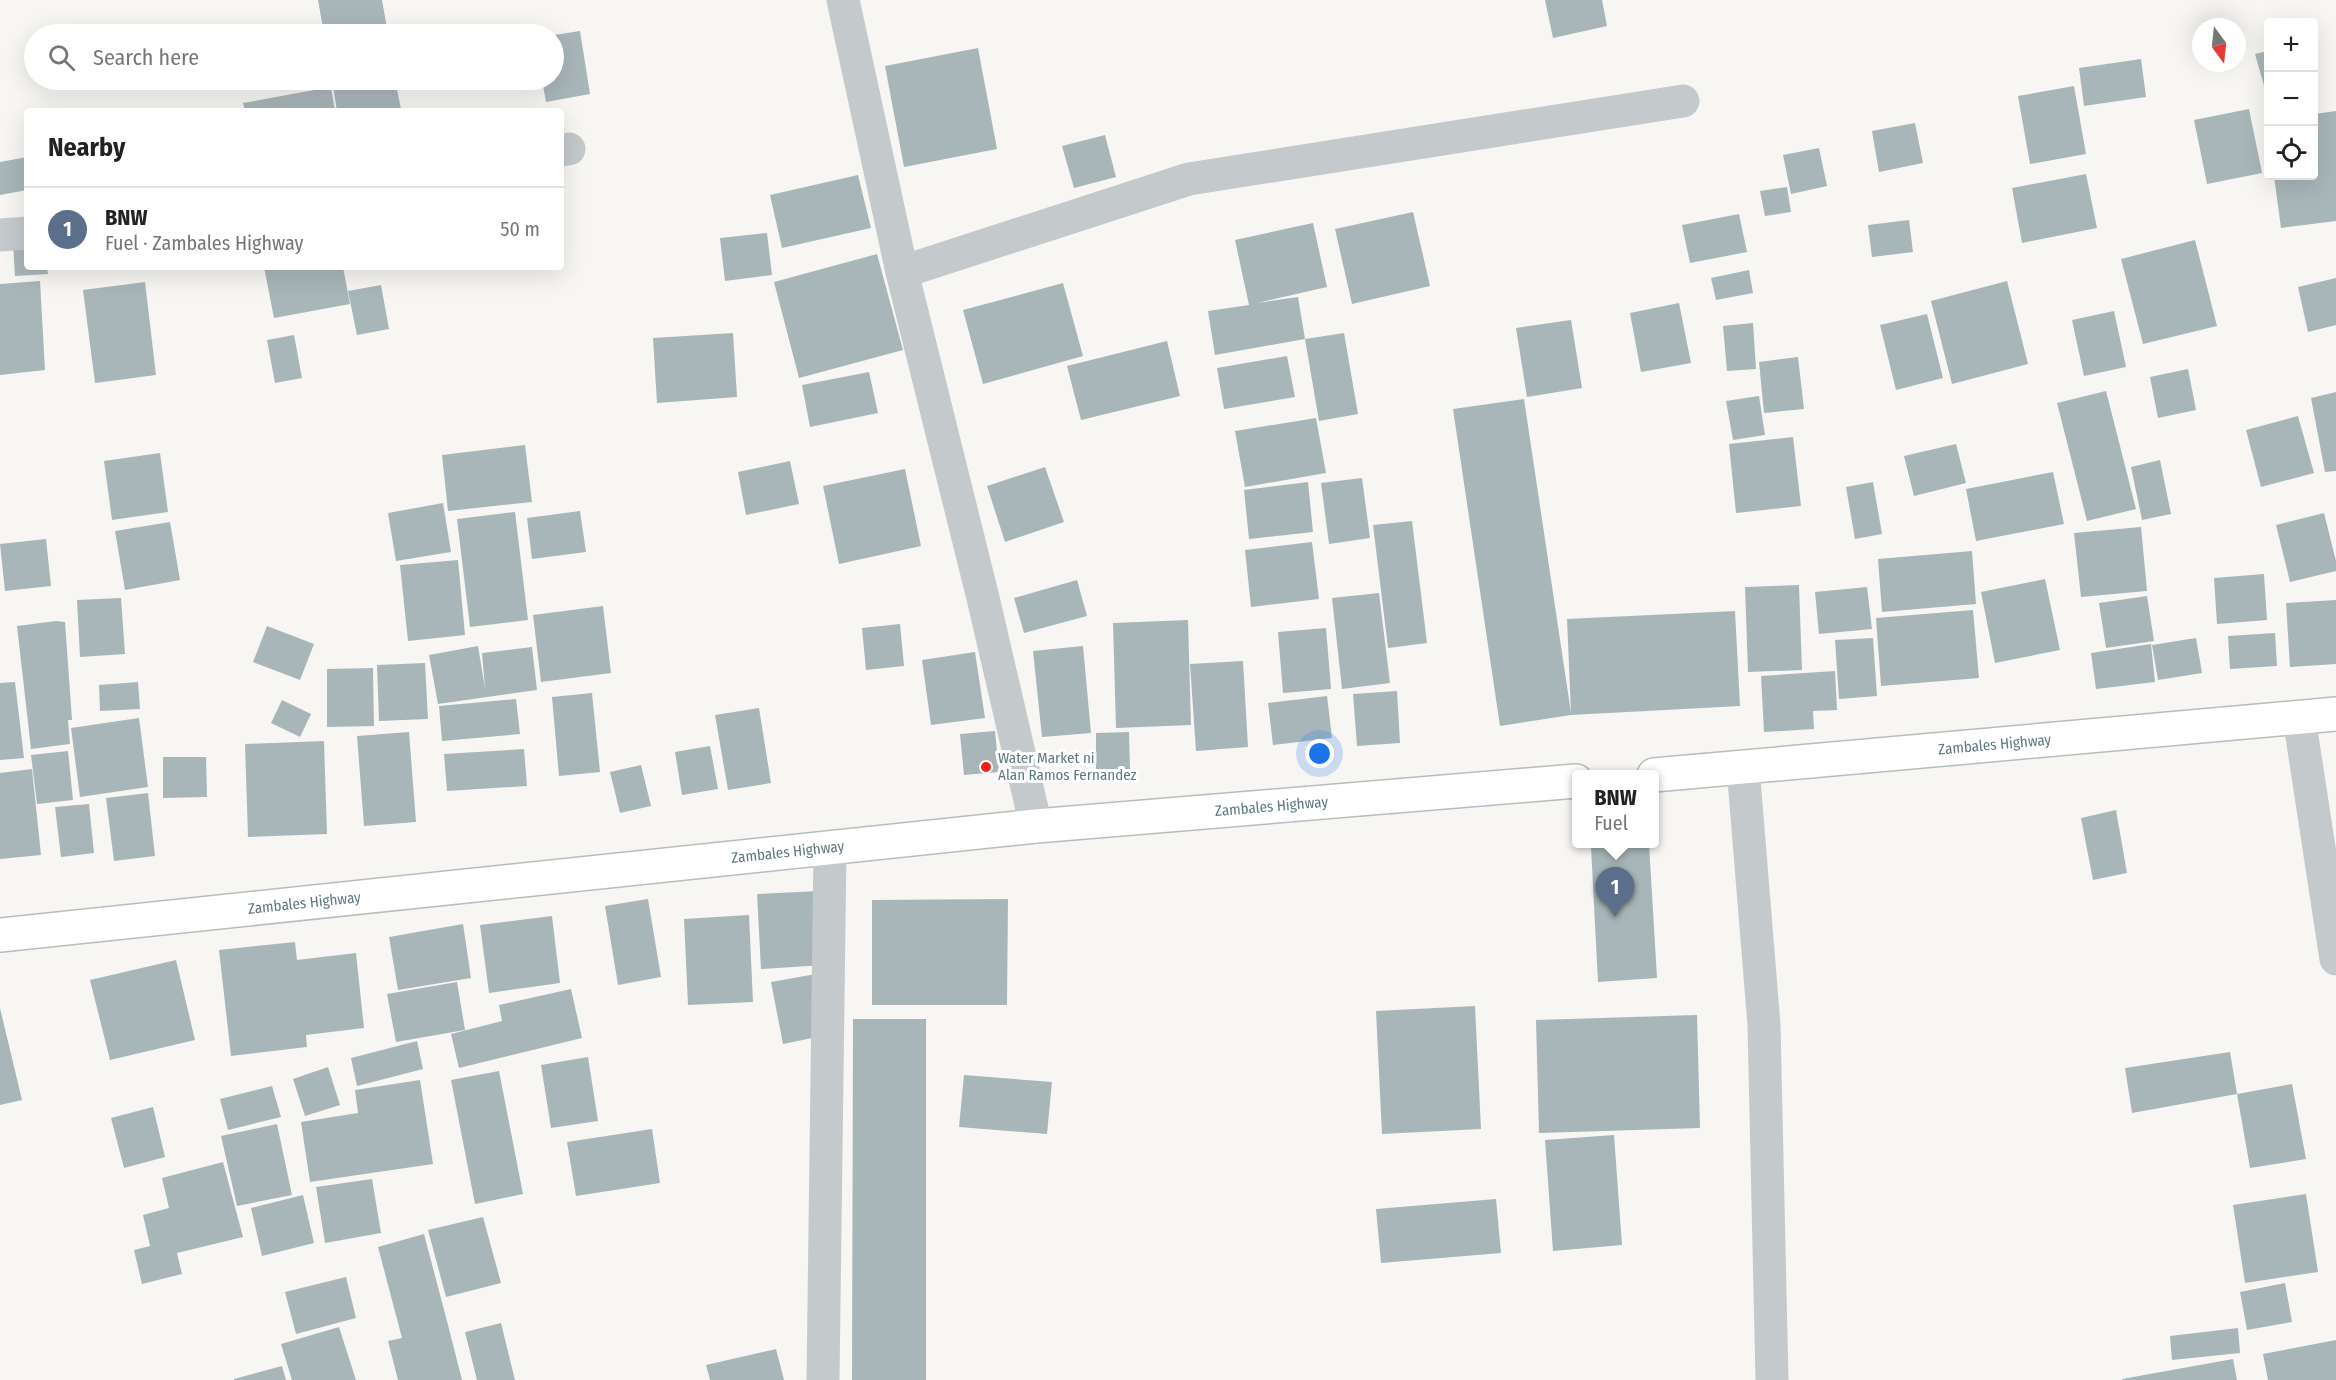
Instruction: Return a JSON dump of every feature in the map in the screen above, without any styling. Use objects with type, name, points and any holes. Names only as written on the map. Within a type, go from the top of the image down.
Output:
[{"type":"main road","name":"Zambales Highway","points":[[1659,775],[2336,714]]},
{"type":"main road","name":"Zambales Highway","points":[[0,935],[1036,826],[1572,781]]},
{"type":"street","points":[[843,0],[902,272],[983,598],[1036,826]]},
{"type":"street","points":[[902,272],[1189,179],[1683,101]]},
{"type":"street","points":[[0,235],[24,233]]},
{"type":"street","points":[[2299,717],[2336,959]]},
{"type":"street","points":[[1743,767],[1764,1025],[1772,1380]]},
{"type":"street","points":[[823,1380],[830,1028],[830,848]]},
{"type":"building","points":[[318,0],[382,0],[386,24],[322,24]]},
{"type":"building","points":[[1545,0],[1602,0],[1607,26],[1553,38]]},
{"type":"building","points":[[580,31],[590,94],[546,102],[544,90],[564,90],[564,33]]},
{"type":"building","points":[[978,48],[997,149],[904,167],[885,66]]},
{"type":"building","points":[[2264,52],[2264,86],[2255,54]]},
{"type":"building","points":[[2141,59],[2146,97],[2084,106],[2079,68]]},
{"type":"building","points":[[2074,86],[2086,154],[2030,164],[2018,96]]},
{"type":"building","points":[[314,90],[332,90],[334,108],[244,108],[243,103]]},
{"type":"building","points":[[334,90],[397,90],[401,108],[337,108]]},
{"type":"building","points":[[2249,109],[2262,173],[2207,184],[2194,120]]},
{"type":"building","points":[[2336,111],[2336,221],[2281,228],[2275,180],[2318,180],[2318,113]]},
{"type":"building","points":[[1915,123],[1923,163],[1879,172],[1872,131]]},
{"type":"building","points":[[1105,135],[1116,177],[1074,188],[1062,146]]},
{"type":"building","points":[[1819,148],[1827,186],[1791,194],[1783,155]]},
{"type":"building","points":[[24,158],[24,191],[0,195],[0,162]]},
{"type":"building","points":[[2086,174],[2097,228],[2022,243],[2012,188]]},
{"type":"building","points":[[858,175],[871,228],[782,248],[770,195]]},
{"type":"building","points":[[1787,187],[1791,212],[1765,216],[1760,191]]},
{"type":"building","points":[[1413,212],[1430,286],[1352,304],[1335,229]]},
{"type":"building","points":[[1739,214],[1747,252],[1690,263],[1682,225]]},
{"type":"building","points":[[1909,220],[1913,252],[1872,257],[1868,225]]},
{"type":"building","points":[[1313,223],[1327,287],[1257,303],[1298,297],[1305,339],[1215,355],[1208,311],[1249,305],[1235,240]]},
{"type":"building","points":[[767,233],[772,275],[725,281],[720,238]]},
{"type":"building","points":[[2195,240],[2217,326],[2143,344],[2121,259]]},
{"type":"building","points":[[24,242],[24,270],[47,270],[48,274],[15,276],[13,243]]},
{"type":"building","points":[[877,254],[903,350],[799,378],[774,282]]},
{"type":"building","points":[[265,270],[344,270],[350,304],[274,318]]},
{"type":"building","points":[[1749,270],[1753,293],[1716,300],[1711,278]]},
{"type":"building","points":[[2336,278],[2336,325],[2308,332],[2298,287]]},
{"type":"building","points":[[40,281],[45,370],[0,375],[0,284]]},
{"type":"building","points":[[2007,281],[2028,364],[1952,384],[1931,301]]},
{"type":"building","points":[[145,282],[156,375],[95,383],[83,290]]},
{"type":"building","points":[[1063,283],[1083,356],[983,384],[963,310]]},
{"type":"building","points":[[381,285],[389,329],[357,335],[348,291]]},
{"type":"building","points":[[1679,303],[1691,363],[1641,372],[1630,313]]},
{"type":"building","points":[[2114,311],[2126,367],[2084,376],[2072,320]]},
{"type":"building","points":[[1927,314],[1943,378],[1896,390],[1880,325]]},
{"type":"building","points":[[1571,320],[1582,388],[1527,397],[1516,328]]},
{"type":"building","points":[[1753,323],[1756,369],[1727,371],[1723,326]]},
{"type":"building","points":[[733,333],[737,397],[657,403],[653,338]]},
{"type":"building","points":[[1344,333],[1358,414],[1319,421],[1305,339]]},
{"type":"building","points":[[294,335],[302,378],[275,383],[267,340]]},
{"type":"building","points":[[1167,341],[1180,396],[1081,420],[1067,366]]},
{"type":"building","points":[[1287,356],[1295,397],[1224,409],[1217,368]]},
{"type":"building","points":[[1798,357],[1804,409],[1764,413],[1759,362]]},
{"type":"building","points":[[2188,369],[2196,410],[2158,418],[2150,377]]},
{"type":"building","points":[[869,372],[878,413],[810,427],[802,385]]},
{"type":"building","points":[[2106,391],[2136,509],[2087,521],[2057,403]]},
{"type":"building","points":[[2336,392],[2336,471],[2325,472],[2311,398]]},
{"type":"building","points":[[1759,396],[1765,435],[1733,440],[1726,401]]},
{"type":"building","points":[[1524,399],[1571,713],[1567,619],[1735,611],[1740,706],[1571,715],[1500,726],[1453,409]]},
{"type":"building","points":[[2298,416],[2314,473],[2261,487],[2246,430]]},
{"type":"building","points":[[1316,418],[1326,473],[1245,487],[1235,431]]},
{"type":"building","points":[[1793,437],[1801,506],[1736,513],[1729,444]]},
{"type":"building","points":[[1956,444],[1966,483],[1914,496],[1904,456]]},
{"type":"building","points":[[525,445],[532,502],[448,511],[442,455]]},
{"type":"building","points":[[160,453],[168,512],[112,520],[104,461]]},
{"type":"building","points":[[2160,460],[2171,514],[2142,520],[2131,467]]},
{"type":"building","points":[[790,461],[799,504],[746,515],[738,472]]},
{"type":"building","points":[[1045,467],[1064,522],[1005,542],[987,486]]},
{"type":"building","points":[[905,469],[921,546],[839,564],[823,486]]},
{"type":"building","points":[[2053,472],[2064,524],[1976,541],[1966,489]]},
{"type":"building","points":[[1362,478],[1370,538],[1329,544],[1321,483]]},
{"type":"building","points":[[1308,482],[1313,532],[1249,539],[1244,490]]},
{"type":"building","points":[[1873,482],[1882,534],[1855,539],[1846,487]]},
{"type":"building","points":[[443,503],[451,552],[396,561],[388,513]]},
{"type":"building","points":[[580,511],[586,552],[532,559],[527,518]]},
{"type":"building","points":[[515,512],[528,620],[470,627],[457,519]]},
{"type":"building","points":[[2324,513],[2336,561],[2336,571],[2290,582],[2276,525]]},
{"type":"building","points":[[1412,521],[1427,643],[1388,648],[1373,525]]},
{"type":"building","points":[[170,522],[180,580],[125,590],[115,531]]},
{"type":"building","points":[[2141,527],[2147,591],[2081,597],[2074,533]]},
{"type":"building","points":[[46,539],[51,586],[5,591],[0,544]]},
{"type":"building","points":[[1312,542],[1319,599],[1251,607],[1245,550]]},
{"type":"building","points":[[1972,551],[1976,604],[1882,612],[1878,559]]},
{"type":"building","points":[[458,560],[465,635],[408,641],[400,565]]},
{"type":"building","points":[[2264,574],[2267,620],[2217,624],[2214,578]]},
{"type":"building","points":[[2045,579],[2060,650],[1995,663],[1981,592]]},
{"type":"building","points":[[1077,580],[1087,616],[1024,633],[1014,598]]},
{"type":"building","points":[[1799,585],[1802,670],[1748,672],[1745,587]]},
{"type":"building","points":[[1867,587],[1872,629],[1819,634],[1815,592]]},
{"type":"building","points":[[1379,593],[1390,683],[1342,689],[1332,598]]},
{"type":"building","points":[[2147,596],[2154,641],[2106,648],[2099,603]]},
{"type":"building","points":[[121,598],[125,654],[80,657],[77,600]]},
{"type":"building","points":[[2336,600],[2336,664],[2290,667],[2286,603]]},
{"type":"building","points":[[603,606],[611,673],[541,682],[533,615]]},
{"type":"building","points":[[1973,610],[1979,678],[1881,686],[1876,618]]},
{"type":"building","points":[[1188,620],[1191,725],[1116,728],[1113,623]]},
{"type":"building","points":[[65,622],[72,720],[68,720],[70,744],[31,749],[17,626]]},
{"type":"building","points":[[900,624],[904,666],[866,670],[862,628]]},
{"type":"building","points":[[267,626],[314,644],[300,680],[253,662]]},
{"type":"building","points":[[1326,628],[1331,689],[1283,693],[1278,632]]},
{"type":"building","points":[[2275,633],[2277,666],[2230,669],[2228,636]]},
{"type":"building","points":[[1873,638],[1877,696],[1839,699],[1835,640]]},
{"type":"building","points":[[2196,638],[2202,673],[2158,680],[2152,645]]},
{"type":"building","points":[[2151,644],[2155,682],[2096,689],[2091,653]]},
{"type":"building","points":[[478,646],[485,688],[482,653],[532,647],[537,690],[438,704],[429,655]]},
{"type":"building","points":[[1083,646],[1091,733],[1042,737],[1033,651]]},
{"type":"building","points":[[975,652],[985,718],[931,725],[922,660]]},
{"type":"building","points":[[1243,661],[1248,747],[1196,751],[1190,664]]},
{"type":"building","points":[[425,663],[428,719],[379,721],[377,665]]},
{"type":"building","points":[[373,668],[374,726],[327,727],[327,669]]},
{"type":"building","points":[[1835,671],[1837,710],[1813,711],[1814,729],[1764,732],[1761,676]]},
{"type":"building","points":[[15,682],[24,758],[0,760],[0,683]]},
{"type":"building","points":[[138,682],[140,709],[100,711],[99,685]]},
{"type":"building","points":[[1397,691],[1400,743],[1357,746],[1353,694]]},
{"type":"building","points":[[592,693],[600,772],[559,776],[552,697]]},
{"type":"building","points":[[1327,696],[1332,738],[1273,745],[1268,703]]},
{"type":"building","points":[[516,699],[520,734],[442,741],[439,706]]},
{"type":"building","points":[[282,700],[311,714],[300,737],[271,723]]},
{"type":"building","points":[[759,708],[771,783],[728,790],[715,715]]},
{"type":"building","points":[[139,718],[148,787],[80,797],[71,728]]},
{"type":"building","points":[[995,731],[999,772],[964,775],[960,734]]},
{"type":"building","points":[[409,732],[416,822],[364,826],[357,736]]},
{"type":"building","points":[[1129,732],[1130,769],[1096,769],[1096,733]]},
{"type":"building","points":[[324,741],[327,834],[248,837],[245,744]]},
{"type":"building","points":[[710,746],[718,789],[682,795],[675,752]]},
{"type":"building","points":[[524,749],[527,786],[447,791],[444,754]]},
{"type":"building","points":[[68,751],[73,800],[37,804],[31,755]]},
{"type":"building","points":[[163,757],[206,757],[207,797],[163,798]]},
{"type":"building","points":[[641,765],[651,806],[620,813],[610,772]]},
{"type":"building","points":[[32,769],[41,855],[0,859],[0,773]]},
{"type":"building","points":[[148,793],[155,856],[114,861],[106,798]]},
{"type":"building","points":[[89,804],[94,853],[61,857],[55,807]]},
{"type":"building","points":[[2116,810],[2127,873],[2093,880],[2081,818]]},
{"type":"building","points":[[1591,848],[1649,848],[1657,978],[1598,982]]},
{"type":"building","points":[[820,891],[824,965],[761,969],[757,894]]},
{"type":"building","points":[[648,899],[661,977],[618,985],[605,906]]},
{"type":"building","points":[[1008,899],[1007,1005],[872,1005],[872,900]]},
{"type":"building","points":[[749,915],[753,1002],[688,1005],[684,919]]},
{"type":"building","points":[[552,916],[560,983],[489,993],[480,925]]},
{"type":"building","points":[[463,924],[471,978],[398,990],[389,937]]},
{"type":"building","points":[[295,942],[297,960],[356,953],[364,1028],[306,1035],[307,1047],[231,1056],[219,950]]},
{"type":"building","points":[[176,960],[195,1040],[110,1060],[90,980]]},
{"type":"building","points":[[816,974],[827,1035],[783,1044],[771,982]]},
{"type":"building","points":[[457,982],[465,1030],[396,1042],[387,994]]},
{"type":"building","points":[[571,989],[582,1038],[459,1068],[451,1034],[502,1021],[499,1005]]},
{"type":"building","points":[[1475,1006],[1481,1129],[1382,1134],[1376,1011]]},
{"type":"building","points":[[0,1008],[22,1100],[0,1105]]},
{"type":"building","points":[[1697,1015],[1700,1128],[1539,1133],[1536,1020]]},
{"type":"building","points":[[853,1019],[926,1019],[926,1380],[852,1380]]},
{"type":"building","points":[[417,1041],[423,1069],[357,1086],[351,1058]]},
{"type":"building","points":[[2230,1052],[2237,1094],[2132,1113],[2125,1068]]},
{"type":"building","points":[[588,1057],[598,1121],[551,1128],[541,1065]]},
{"type":"building","points":[[328,1067],[340,1105],[305,1116],[293,1079]]},
{"type":"building","points":[[499,1071],[523,1194],[475,1204],[451,1080]]},
{"type":"building","points":[[964,1075],[1052,1082],[1047,1134],[959,1127]]},
{"type":"building","points":[[420,1080],[433,1164],[310,1182],[301,1122],[358,1113],[355,1090]]},
{"type":"building","points":[[2292,1084],[2306,1159],[2250,1168],[2237,1094]]},
{"type":"building","points":[[272,1086],[281,1117],[228,1130],[220,1099]]},
{"type":"building","points":[[153,1107],[165,1157],[124,1168],[111,1118]]},
{"type":"building","points":[[277,1124],[292,1195],[237,1206],[221,1136]]},
{"type":"building","points":[[652,1129],[660,1183],[576,1196],[567,1142]]},
{"type":"building","points":[[1614,1135],[1622,1245],[1553,1251],[1545,1140]]},
{"type":"building","points":[[223,1162],[243,1237],[177,1253],[182,1274],[142,1284],[134,1250],[150,1246],[143,1215],[169,1208],[162,1178]]},
{"type":"building","points":[[372,1179],[381,1233],[325,1243],[316,1187]]},
{"type":"building","points":[[2306,1194],[2318,1272],[2245,1283],[2233,1205]]},
{"type":"building","points":[[303,1195],[314,1243],[262,1256],[251,1208]]},
{"type":"building","points":[[1496,1199],[1501,1253],[1381,1263],[1376,1209]]},
{"type":"building","points":[[483,1217],[501,1283],[446,1297],[428,1230]]},
{"type":"building","points":[[424,1234],[462,1380],[398,1380],[388,1341],[402,1338],[378,1247]]},
{"type":"building","points":[[346,1277],[356,1318],[296,1334],[285,1292]]},
{"type":"building","points":[[2285,1283],[2292,1322],[2247,1330],[2240,1292]]},
{"type":"building","points":[[501,1323],[515,1380],[477,1380],[465,1332]]},
{"type":"building","points":[[339,1327],[356,1380],[292,1380],[281,1344]]},
{"type":"building","points":[[2238,1328],[2240,1353],[2172,1360],[2170,1336]]},
{"type":"building","points":[[2336,1340],[2336,1380],[2268,1380],[2263,1354]]},
{"type":"building","points":[[776,1349],[784,1380],[710,1380],[706,1365]]},
{"type":"building","points":[[2233,1359],[2237,1380],[2122,1379]]},
{"type":"building","points":[[282,1366],[286,1380],[234,1380],[234,1379]]},
{"type":"place","name":"Water Market ni Alan Ramos Fernandez","points":[[986,767]]},
{"type":"place","name":"BNW","points":[[1615,917]]}]
